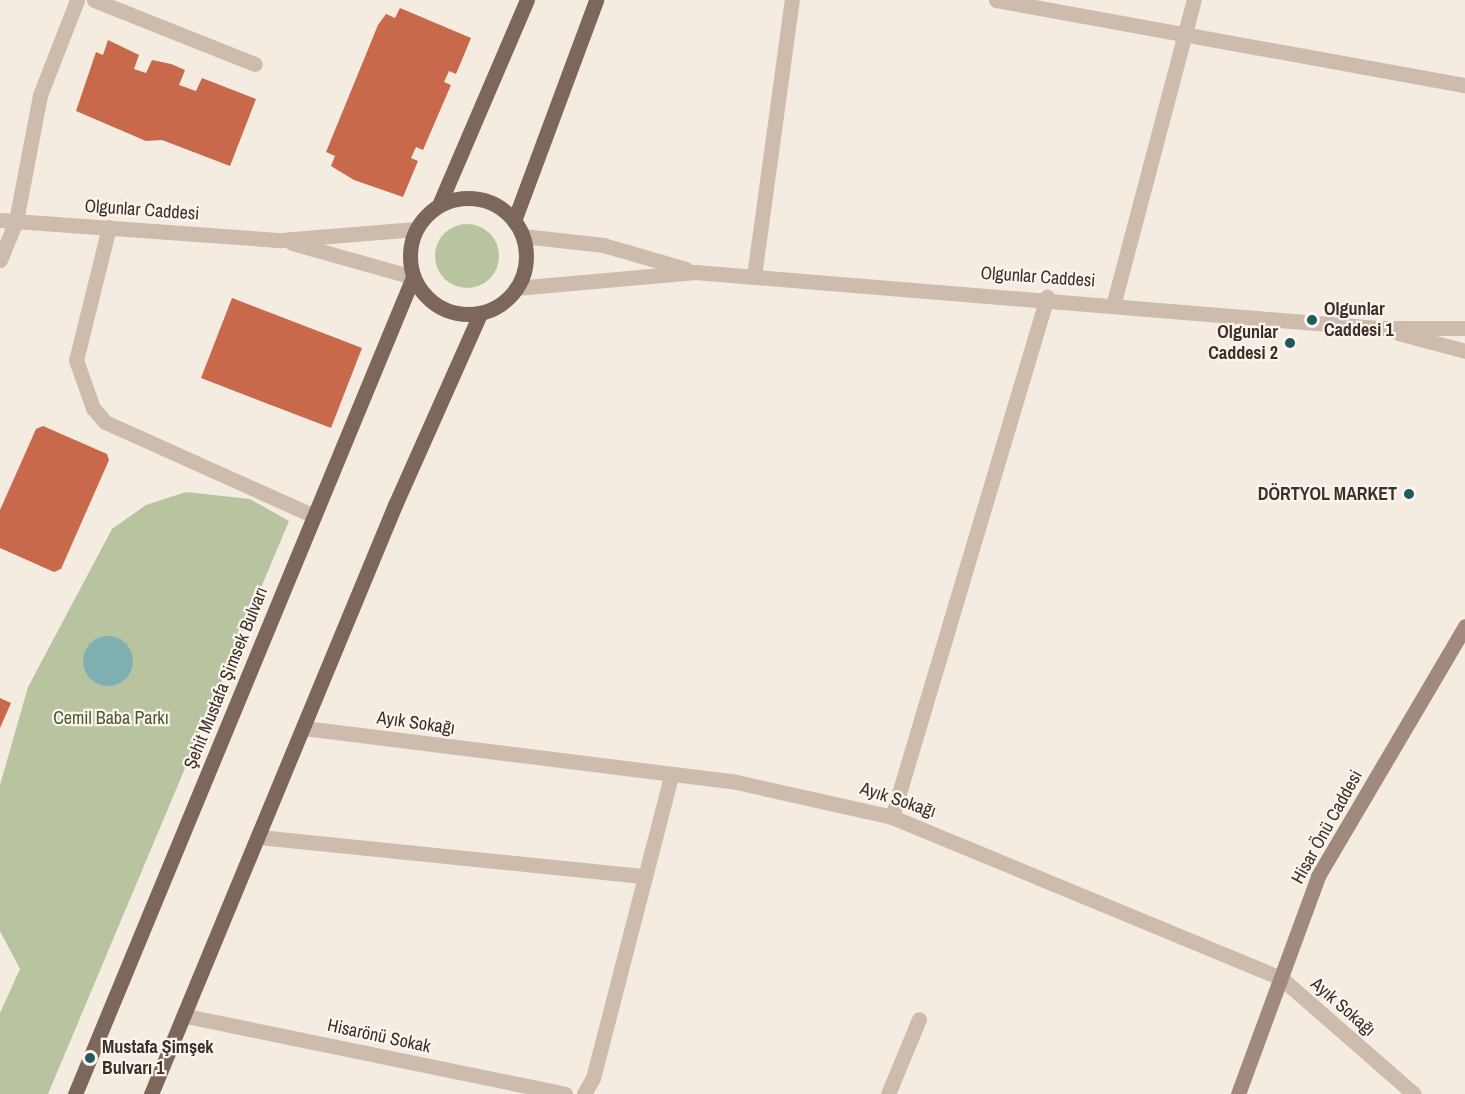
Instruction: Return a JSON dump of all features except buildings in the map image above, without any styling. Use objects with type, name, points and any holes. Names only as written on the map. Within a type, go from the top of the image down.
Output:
[{"type":"main road","points":[[480,314],[455,313],[433,304],[413,278],[409,261],[416,229],[439,205],[527,0]]},
{"type":"main road","points":[[514,221],[596,0]]},
{"type":"main road","points":[[151,1094],[186,1016],[304,728],[480,314],[516,288],[525,268],[522,236],[514,221],[480,200],[439,205]]},
{"type":"main road","name":"Şehit Mustafa Şimsek Bulvarı","points":[[75,1094],[413,278]]},
{"type":"main road","name":"Hisar Önü Caddesi","points":[[1238,1094],[1318,876],[1465,626]]},
{"type":"street","points":[[0,260],[16,221],[40,95],[77,0]]},
{"type":"street","points":[[94,0],[255,64]]},
{"type":"street","points":[[754,276],[792,0]]},
{"type":"street","points":[[996,0],[1465,85]]},
{"type":"street","points":[[1114,302],[1194,0]]},
{"type":"street","name":"Olgunlar Caddesi","points":[[0,220],[281,240]]},
{"type":"street","points":[[109,227],[76,360],[93,408],[105,422],[314,516]]},
{"type":"street","points":[[281,240],[416,229]]},
{"type":"street","points":[[522,236],[603,244],[695,272]]},
{"type":"street","points":[[281,240],[413,278]]},
{"type":"street","points":[[516,288],[695,272]]},
{"type":"street","name":"Olgunlar Caddesi","points":[[695,272],[1114,302],[1378,328],[1465,328]]},
{"type":"street","points":[[892,817],[1047,297]]},
{"type":"street","name":"Olgunlar Caddesi","points":[[1378,328],[1465,351]]},
{"type":"street","name":"Ayık Sokağı","points":[[304,728],[788,791],[892,817],[1281,978],[1414,1094]]},
{"type":"street","points":[[584,1094],[593,1078],[671,777]]},
{"type":"street","points":[[259,837],[645,876]]},
{"type":"street","name":"Hisarönü Sokak","points":[[186,1016],[565,1094]]},
{"type":"street","points":[[888,1094],[919,1018]]},
{"type":"green space","points":[[461,224],[473,224],[490,233],[497,244],[499,256],[497,268],[490,279],[473,288],[461,288],[449,283],[440,274],[435,262],[435,250],[440,238],[449,229]]},
{"type":"green space","name":"Cemil Baba Parkı","points":[[186,492],[250,499],[289,521],[48,1094],[0,1094],[0,1013],[20,969],[0,931],[0,785],[28,687],[112,529],[146,505]]},
{"type":"water","points":[[103,636],[113,636],[126,643],[133,656],[133,666],[126,679],[113,686],[103,686],[94,682],[87,675],[83,666],[83,656],[87,647],[94,640]]},
{"type":"place","name":"Olgunlar Caddesi 1","points":[[1312,320]]},
{"type":"place","name":"Olgunlar Caddesi 2","points":[[1290,343]]},
{"type":"place","name":"DÖRTYOL MARKET","points":[[1409,494]]},
{"type":"place","name":"Mustafa Şimşek Bulvarı 1","points":[[90,1058]]}]
